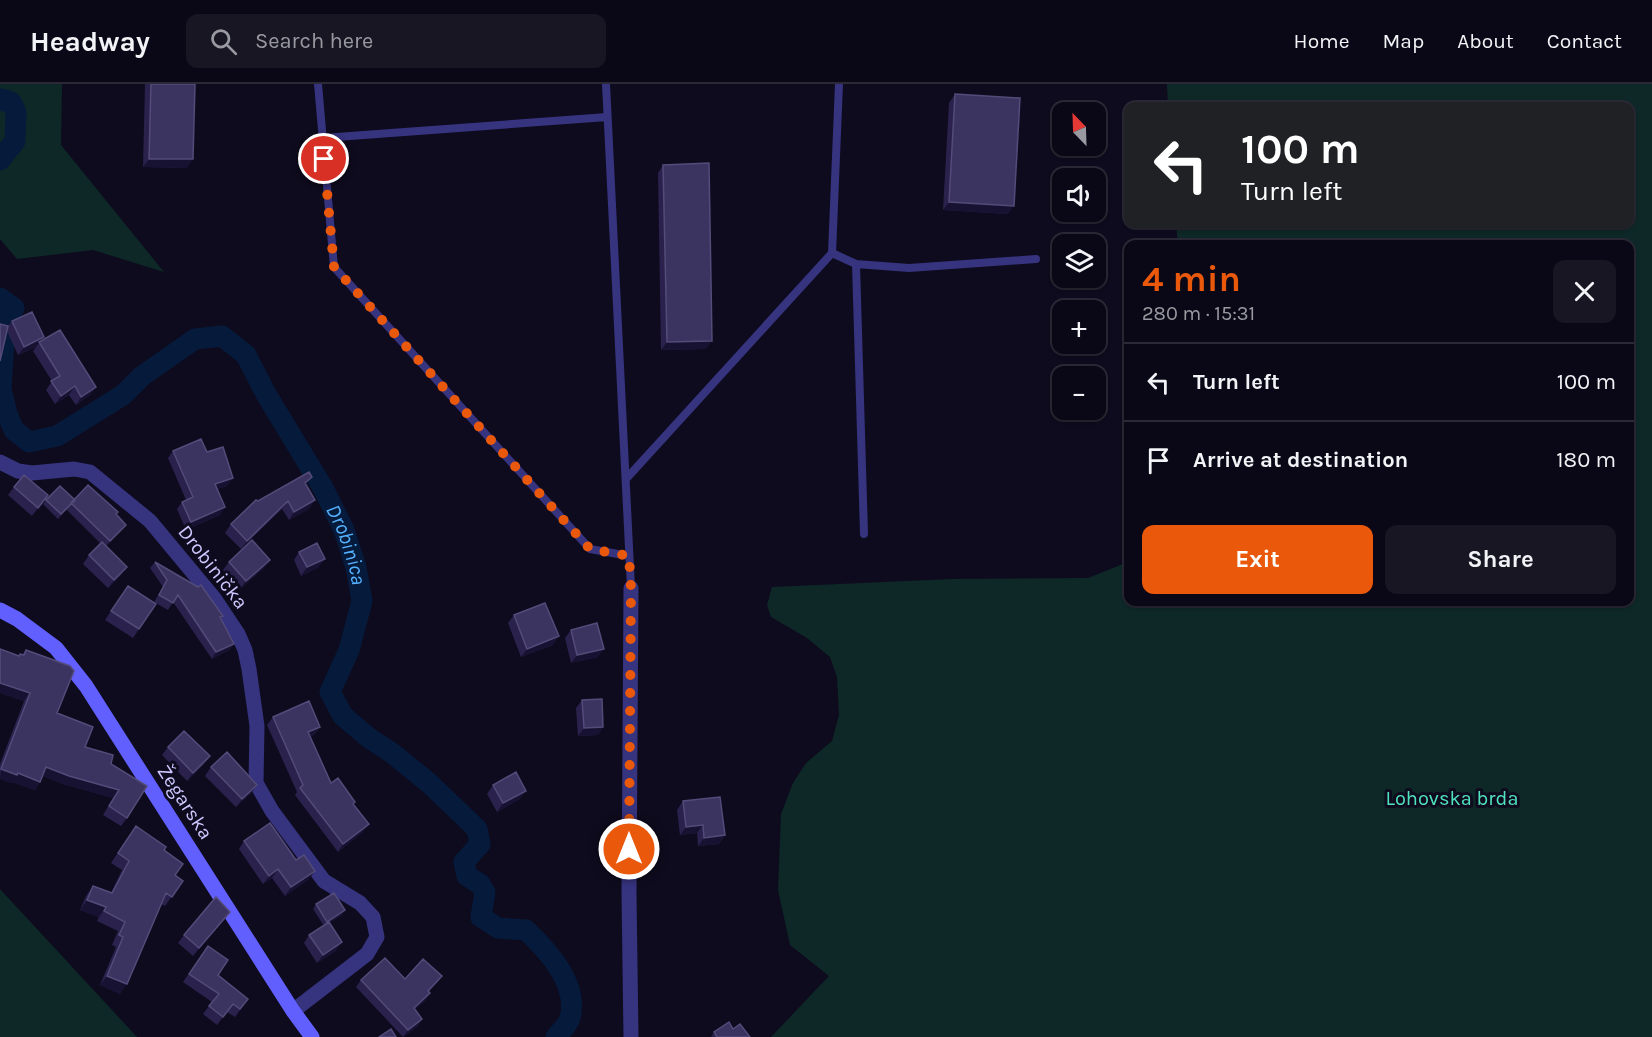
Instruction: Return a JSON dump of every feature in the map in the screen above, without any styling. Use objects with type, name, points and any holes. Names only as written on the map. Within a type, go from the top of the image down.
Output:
[{"type":"street","name":"Drobinička","points":[[0,462],[18,471],[32,473],[74,469],[90,472],[150,521],[227,615],[238,634],[245,650],[249,669],[257,726],[256,783],[272,811],[324,881],[360,903],[373,917],[377,937],[367,954],[293,1011]]},
{"type":"street","points":[[631,588],[628,894],[631,1037]]},
{"type":"street","name":"Žegarska","points":[[0,610],[17,619],[56,648],[86,686],[293,1011],[312,1037]]},
{"type":"lane","points":[[318,84],[334,267],[590,549],[629,556]]},
{"type":"lane","points":[[606,84],[631,588]]},
{"type":"lane","points":[[626,479],[832,253],[839,84]]},
{"type":"lane","points":[[322,138],[607,117]]},
{"type":"lane","points":[[832,253],[856,264],[909,268],[1035,259]]},
{"type":"lane","points":[[856,264],[864,534]]},
{"type":"green space","points":[[0,84],[62,84],[61,145],[164,272],[93,250],[17,259],[0,239]]},
{"type":"green space","name":"Lohovska brda","points":[[1167,84],[1652,84],[1652,1037],[771,1037],[829,976],[790,945],[778,890],[781,814],[793,783],[806,763],[832,741],[839,715],[837,677],[830,657],[807,638],[771,617],[767,605],[772,587],[952,579],[1088,578],[1124,564],[1124,606],[1634,606],[1634,240],[1178,240],[1176,228],[1634,228],[1634,102],[1168,102]]},
{"type":"green space","points":[[0,889],[137,1037],[0,1037]]},
{"type":"building","points":[[151,84],[195,84],[193,159],[149,159]]},
{"type":"building","points":[[955,94],[1020,98],[1014,206],[949,202]]},
{"type":"building","points":[[709,163],[712,341],[667,342],[663,165]]},
{"type":"building","points":[[32,312],[44,337],[24,347],[12,321]]},
{"type":"building","points":[[0,324],[8,326],[0,361]]},
{"type":"building","points":[[60,330],[96,387],[81,397],[75,386],[61,396],[51,381],[60,376],[39,342]]},
{"type":"building","points":[[201,439],[207,452],[223,447],[233,478],[215,484],[225,507],[191,522],[182,502],[193,497],[173,451]]},
{"type":"building","points":[[309,472],[312,477],[305,483],[315,500],[294,512],[288,501],[247,541],[231,524],[256,500],[258,501]]},
{"type":"building","points":[[24,475],[48,495],[38,508],[14,487]]},
{"type":"building","points":[[88,485],[118,512],[116,514],[126,525],[110,541],[71,503]]},
{"type":"building","points":[[60,486],[75,500],[61,514],[46,500]]},
{"type":"building","points":[[252,540],[270,560],[246,581],[229,562]]},
{"type":"building","points":[[102,542],[127,567],[114,580],[89,555]]},
{"type":"building","points":[[317,543],[325,559],[307,567],[299,552]]},
{"type":"building","points":[[155,562],[198,587],[201,585],[223,616],[220,617],[234,644],[216,652],[178,595],[173,603],[159,595],[167,580]]},
{"type":"building","points":[[128,586],[156,604],[139,629],[111,611]]},
{"type":"building","points":[[545,603],[559,636],[527,649],[514,615]]},
{"type":"building","points":[[597,623],[604,649],[577,655],[571,630]]},
{"type":"building","points":[[0,649],[19,656],[24,655],[26,650],[70,666],[74,671],[57,713],[93,727],[85,747],[113,755],[111,764],[147,786],[127,818],[109,806],[119,790],[46,767],[40,782],[1,769],[30,693],[0,683]]},
{"type":"building","points":[[602,699],[603,727],[584,728],[582,700]]},
{"type":"building","points":[[309,701],[320,727],[308,732],[331,783],[338,778],[355,802],[353,804],[369,824],[343,844],[300,788],[303,785],[273,717]]},
{"type":"building","points":[[184,731],[210,756],[193,773],[168,747]]},
{"type":"building","points":[[227,752],[257,785],[242,799],[211,767]]},
{"type":"building","points":[[516,772],[526,791],[503,803],[493,785]]},
{"type":"building","points":[[720,797],[725,835],[704,838],[703,825],[686,827],[683,801]]},
{"type":"building","points":[[270,823],[296,860],[304,855],[315,871],[291,887],[278,869],[269,876],[244,841]]},
{"type":"building","points":[[136,826],[166,847],[164,850],[183,864],[175,875],[183,881],[172,897],[166,893],[127,984],[107,976],[123,937],[119,935],[125,922],[104,911],[106,907],[87,900],[93,886],[112,893],[129,861],[118,853]]},
{"type":"building","points":[[334,893],[345,910],[327,922],[316,904]]},
{"type":"building","points":[[216,897],[230,912],[199,948],[184,935]]},
{"type":"building","points":[[329,922],[342,942],[323,955],[309,935]]},
{"type":"building","points":[[208,946],[228,960],[218,975],[248,999],[240,1009],[233,1004],[223,1017],[209,1006],[219,994],[189,974]]},
{"type":"building","points":[[385,958],[405,979],[423,959],[442,976],[428,991],[430,993],[414,1008],[422,1019],[408,1030],[361,980]]},
{"type":"building","points":[[729,1022],[733,1029],[740,1024],[750,1037],[717,1037],[714,1032]]},
{"type":"building","points":[[391,1029],[396,1037],[379,1037]]},
{"type":"waterway","name":"Drobinica","points":[[0,101],[2,99],[11,102],[16,112],[15,141],[0,160]]},
{"type":"waterway","name":"Drobinica","points":[[0,298],[14,308],[5,326],[1,389],[7,414],[14,430],[29,442],[57,436],[123,395],[142,376],[195,339],[222,336],[246,355],[266,394],[323,488],[344,530],[356,567],[362,601],[349,650],[330,692],[343,716],[429,783],[477,829],[480,844],[464,862],[467,876],[480,884],[485,892],[481,917],[498,928],[526,930],[552,958],[566,981],[572,1005],[570,1018],[556,1037]]},
{"type":"route","points":[[324,159],[334,267],[590,549],[629,556],[631,588],[629,849]]}]
